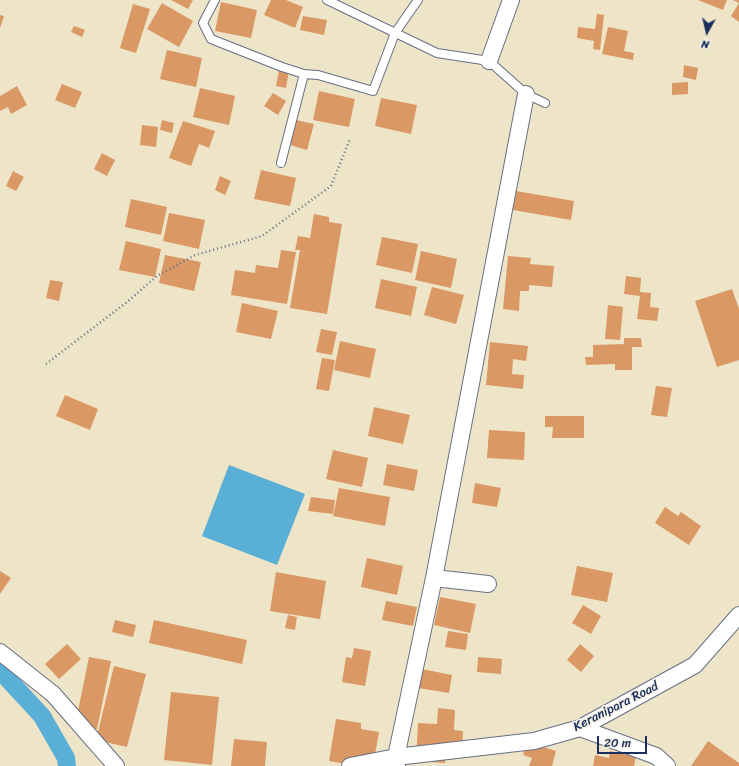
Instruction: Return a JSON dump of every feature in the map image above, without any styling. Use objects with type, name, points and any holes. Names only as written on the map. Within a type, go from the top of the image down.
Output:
[{"type":"street","points":[[489,61],[511,0]]},
{"type":"street","points":[[403,761],[434,578],[526,94]]},
{"type":"street","points":[[434,578],[488,584]]},
{"type":"street","name":"Keranipara Road","points":[[350,766],[403,761],[534,741],[580,728],[695,665],[739,615]]},
{"type":"street","points":[[0,652],[53,694],[116,766]]},
{"type":"street","points":[[580,728],[656,756],[667,766]]},
{"type":"lane","points":[[215,0],[203,23],[212,39],[282,67],[304,74],[318,75],[372,91],[394,33],[418,0]]},
{"type":"lane","points":[[327,0],[437,53],[489,61],[526,94],[545,103]]},
{"type":"lane","points":[[281,163],[304,74]]},
{"type":"path","points":[[46,364],[157,276],[195,255],[262,236],[331,186],[350,139]]},
{"type":"water","points":[[229,465],[305,494],[277,565],[202,536]]},
{"type":"building","points":[[171,0],[193,0],[188,9]]},
{"type":"building","points":[[271,0],[286,0],[303,7],[295,28],[264,15]]},
{"type":"building","points":[[698,0],[727,0],[723,10]]},
{"type":"building","points":[[221,2],[257,10],[251,38],[215,31]]},
{"type":"building","points":[[162,3],[193,21],[179,47],[147,29]]},
{"type":"building","points":[[739,3],[739,22],[731,16]]},
{"type":"building","points":[[133,4],[150,9],[136,53],[120,48]]},
{"type":"building","points":[[597,14],[604,15],[600,50],[593,49],[594,41],[577,38],[578,27],[595,29]]},
{"type":"building","points":[[0,15],[4,16],[0,28]]},
{"type":"building","points":[[303,16],[327,20],[324,35],[300,30]]},
{"type":"building","points":[[74,26],[85,30],[82,37],[71,32]]},
{"type":"building","points":[[608,27],[628,31],[624,51],[634,53],[633,60],[602,54]]},
{"type":"building","points":[[167,50],[202,58],[196,87],[160,79]]},
{"type":"building","points":[[684,65],[698,68],[696,80],[683,77]]},
{"type":"building","points":[[279,70],[289,71],[286,88],[276,86]]},
{"type":"building","points":[[688,82],[688,94],[672,95],[672,83]]},
{"type":"building","points":[[62,84],[82,92],[75,108],[55,100]]},
{"type":"building","points":[[17,86],[27,105],[11,114],[8,107],[0,111],[0,96]]},
{"type":"building","points":[[200,88],[235,96],[229,125],[193,117]]},
{"type":"building","points":[[319,91],[355,99],[349,127],[313,120]]},
{"type":"building","points":[[273,93],[286,101],[278,115],[264,106]]},
{"type":"building","points":[[381,98],[417,105],[411,134],[375,126]]},
{"type":"building","points":[[162,120],[174,123],[172,133],[160,130]]},
{"type":"building","points":[[296,120],[314,124],[307,150],[290,145]]},
{"type":"building","points":[[183,121],[215,131],[209,148],[199,144],[191,166],[169,158]]},
{"type":"building","points":[[142,125],[158,127],[156,147],[140,145]]},
{"type":"building","points":[[102,153],[115,160],[107,176],[94,169]]},
{"type":"building","points":[[261,170],[296,178],[290,206],[254,199]]},
{"type":"building","points":[[13,171],[24,177],[16,191],[6,186]]},
{"type":"building","points":[[220,176],[231,181],[225,195],[215,190]]},
{"type":"building","points":[[516,191],[574,201],[571,220],[513,210]]},
{"type":"building","points":[[131,199],[167,207],[161,235],[125,227]]},
{"type":"building","points":[[169,213],[205,220],[199,249],[163,241]]},
{"type":"building","points":[[314,214],[329,217],[329,222],[342,224],[327,314],[290,308],[300,250],[295,250],[298,236],[310,238]]},
{"type":"building","points":[[382,237],[418,244],[412,273],[376,265]]},
{"type":"building","points":[[126,241],[161,249],[155,277],[119,270]]},
{"type":"building","points":[[281,250],[296,252],[287,304],[231,295],[235,270],[255,273],[256,265],[278,268]]},
{"type":"building","points":[[421,251],[457,259],[451,288],[415,280]]},
{"type":"building","points":[[165,255],[201,262],[194,291],[159,283]]},
{"type":"building","points":[[508,256],[531,258],[530,264],[554,266],[552,287],[529,285],[529,291],[520,291],[519,311],[503,309]]},
{"type":"building","points":[[626,276],[641,278],[640,292],[651,293],[650,307],[659,308],[657,321],[637,319],[640,296],[624,294]]},
{"type":"building","points":[[381,279],[417,287],[411,316],[375,308]]},
{"type":"building","points":[[50,280],[63,282],[59,301],[46,298]]},
{"type":"building","points":[[432,287],[464,295],[456,324],[424,315]]},
{"type":"building","points":[[732,289],[739,309],[739,360],[717,367],[695,301]]},
{"type":"building","points":[[242,303],[278,311],[271,339],[236,332]]},
{"type":"building","points":[[608,305],[623,307],[620,340],[605,339]]},
{"type":"building","points":[[321,329],[337,332],[332,355],[316,352]]},
{"type":"building","points":[[624,338],[641,338],[642,347],[632,347],[632,370],[615,370],[615,364],[586,365],[585,357],[593,357],[593,345],[624,344]]},
{"type":"building","points":[[340,341],[376,349],[370,378],[334,370]]},
{"type":"building","points":[[490,342],[528,346],[526,361],[513,359],[512,374],[524,375],[523,389],[486,385]]},
{"type":"building","points":[[322,358],[335,360],[329,391],[316,389]]},
{"type":"building","points":[[656,386],[672,388],[667,417],[651,415]]},
{"type":"building","points":[[65,395],[98,409],[90,430],[56,416]]},
{"type":"building","points":[[374,407],[410,415],[403,444],[368,436]]},
{"type":"building","points":[[545,416],[584,416],[584,438],[552,438],[553,427],[545,427]]},
{"type":"building","points":[[489,430],[525,432],[524,460],[487,458]]},
{"type":"building","points":[[333,450],[368,458],[362,487],[326,479]]},
{"type":"building","points":[[387,464],[418,470],[414,491],[383,485]]},
{"type":"building","points":[[475,483],[501,488],[497,507],[472,503]]},
{"type":"building","points":[[339,488],[390,497],[385,526],[333,516]]},
{"type":"building","points":[[311,497],[335,500],[333,514],[308,511]]},
{"type":"building","points":[[665,507],[678,516],[681,512],[701,526],[689,545],[655,523]]},
{"type":"building","points":[[367,558],[403,566],[397,595],[361,587]]},
{"type":"building","points":[[577,566],[613,573],[607,602],[571,595]]},
{"type":"building","points":[[0,571],[11,578],[0,594]]},
{"type":"building","points":[[276,572],[326,581],[320,619],[270,611]]},
{"type":"building","points":[[440,597],[476,604],[470,633],[434,625]]},
{"type":"building","points":[[386,601],[417,607],[413,626],[382,620]]},
{"type":"building","points":[[583,605],[601,616],[591,634],[572,623]]},
{"type":"building","points":[[288,615],[297,617],[295,630],[285,628]]},
{"type":"building","points":[[115,620],[136,625],[133,637],[112,632]]},
{"type":"building","points":[[154,620],[247,640],[242,664],[149,643]]},
{"type":"building","points":[[448,631],[468,634],[466,650],[445,647]]},
{"type":"building","points":[[67,644],[81,659],[59,679],[45,664]]},
{"type":"building","points":[[580,644],[594,656],[581,672],[567,660]]},
{"type":"building","points":[[354,648],[371,651],[365,686],[342,682],[346,657],[352,658]]},
{"type":"building","points":[[89,657],[111,661],[97,729],[78,726],[81,712],[78,711]]},
{"type":"building","points":[[478,657],[502,659],[501,674],[477,672]]},
{"type":"building","points":[[114,666],[146,674],[127,747],[96,740]]},
{"type":"building","points":[[422,669],[452,675],[449,693],[418,688]]},
{"type":"building","points":[[171,692],[219,697],[212,765],[164,760]]},
{"type":"building","points":[[438,708],[455,710],[454,730],[463,731],[462,749],[446,748],[445,763],[416,761],[418,723],[437,724]]},
{"type":"building","points":[[336,719],[361,723],[361,729],[379,732],[373,766],[358,766],[329,761]]},
{"type":"building","points":[[234,739],[267,742],[265,766],[231,766]]},
{"type":"building","points":[[708,741],[739,763],[739,766],[691,766]]},
{"type":"building","points":[[537,745],[556,751],[552,766],[529,766],[532,758],[523,755],[526,746]]},
{"type":"building","points":[[610,751],[636,757],[634,766],[593,766],[595,755],[609,758]]},
{"type":"waterway","points":[[0,672],[42,716],[66,758],[67,766]]}]
